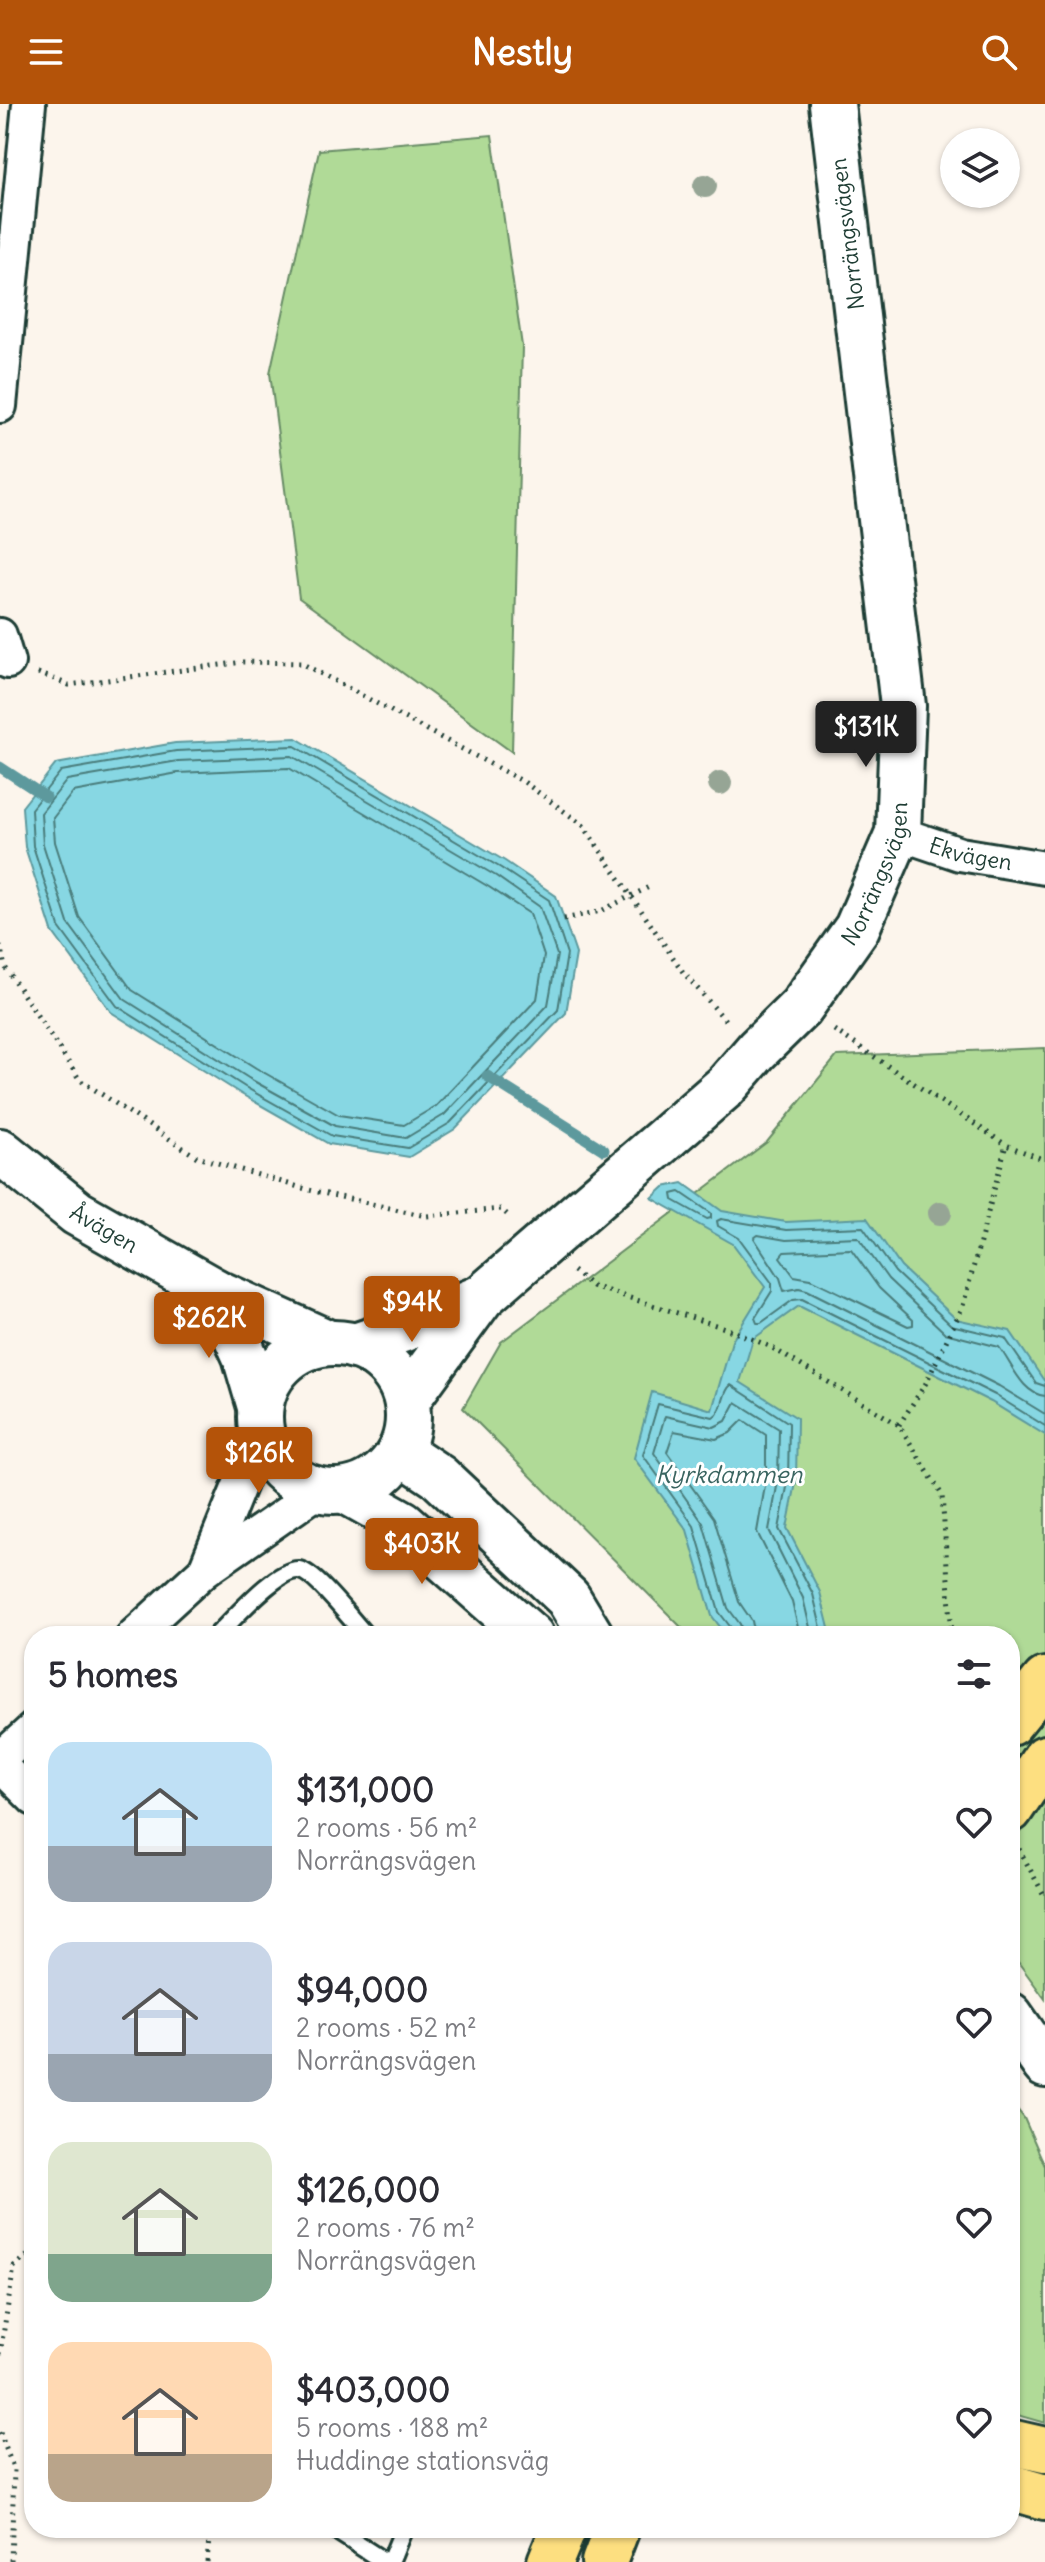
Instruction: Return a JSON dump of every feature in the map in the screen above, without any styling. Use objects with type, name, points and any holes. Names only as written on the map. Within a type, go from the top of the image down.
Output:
[{"type":"main road","points":[[1020,1711],[1045,1680]]},
{"type":"main road","points":[[1020,1812],[1045,1758]]},
{"type":"main road","points":[[1020,2444],[1045,2450]]},
{"type":"main road","points":[[1020,2490],[1045,2497]]},
{"type":"street","points":[[0,406],[29,104]]},
{"type":"street","name":"Norrängsvägen","points":[[407,1400],[482,1297],[726,1086],[801,1007],[857,928],[898,833],[903,706],[832,104]]},
{"type":"street","name":"Ekvägen","points":[[898,833],[960,854],[1045,868]]},
{"type":"street","name":"Åvägen","points":[[0,1151],[77,1213],[216,1292],[342,1345]]},
{"type":"street","points":[[216,1292],[245,1356],[276,1465],[296,1482],[333,1490],[403,1523],[520,1626]]},
{"type":"street","name":"Norrängsvägen","points":[[342,1345],[402,1330],[482,1297]]},
{"type":"street","points":[[144,1626],[205,1570],[333,1490],[370,1482],[385,1472],[400,1451],[408,1427],[407,1400],[396,1377],[379,1358],[342,1345],[305,1350],[285,1362],[268,1382],[261,1419],[205,1570]]},
{"type":"street","points":[[400,1451],[439,1477],[568,1598],[585,1626]]},
{"type":"street","points":[[24,1738],[0,1762],[24,1788]]},
{"type":"street","points":[[1020,2029],[1045,2065]]},
{"type":"lane","points":[[227,1626],[286,1572],[300,1570],[312,1577],[357,1626]]},
{"type":"lane","points":[[348,2538],[387,2562],[399,2538]]},
{"type":"path","points":[[4,648],[69,685],[243,662],[301,663],[524,782],[583,825],[683,972],[732,1028],[757,1050]]},
{"type":"path","points":[[564,919],[601,911],[653,885]]},
{"type":"path","points":[[0,945],[5,967],[80,1080],[197,1157],[309,1190],[426,1216],[501,1209],[592,1286],[725,1328],[769,1346],[899,1425],[942,1495],[951,1626]]},
{"type":"path","points":[[801,1007],[1006,1145],[1045,1160]]},
{"type":"path","points":[[899,1425],[926,1383],[963,1306],[1006,1145]]},
{"type":"path","points":[[1020,1842],[1045,1897]]},
{"type":"path","points":[[0,2354],[14,2267],[24,2258]]},
{"type":"path","points":[[0,2433],[14,2470],[11,2562]]},
{"type":"path","points":[[207,2562],[209,2538]]},
{"type":"green space","points":[[492,135],[522,346],[512,752],[299,598],[270,373],[319,150]]},
{"type":"green space","points":[[1045,1048],[1045,1999],[1020,1965],[1020,1626],[680,1626],[463,1408],[501,1342],[767,1142],[837,1056]]},
{"type":"green space","points":[[1020,2113],[1045,2166],[1045,2423],[1020,2416]]},
{"type":"water","points":[[296,738],[505,861],[556,896],[576,954],[566,1013],[455,1129],[409,1157],[329,1144],[241,1094],[111,1012],[52,931],[25,847],[22,807],[56,764],[175,743]]},
{"type":"water","name":"Kyrkdammen","points":[[683,1183],[722,1211],[786,1222],[867,1218],[901,1267],[956,1319],[1010,1331],[1045,1382],[1045,1435],[991,1402],[799,1306],[753,1339],[740,1382],[797,1418],[796,1483],[787,1528],[820,1592],[828,1626],[720,1626],[712,1616],[687,1530],[634,1458],[652,1392],[712,1410],[732,1341],[765,1287],[733,1244],[652,1198],[664,1187]]},
{"type":"waterway","points":[[0,767],[46,797]]},
{"type":"waterway","points":[[487,1076],[604,1150]]}]
